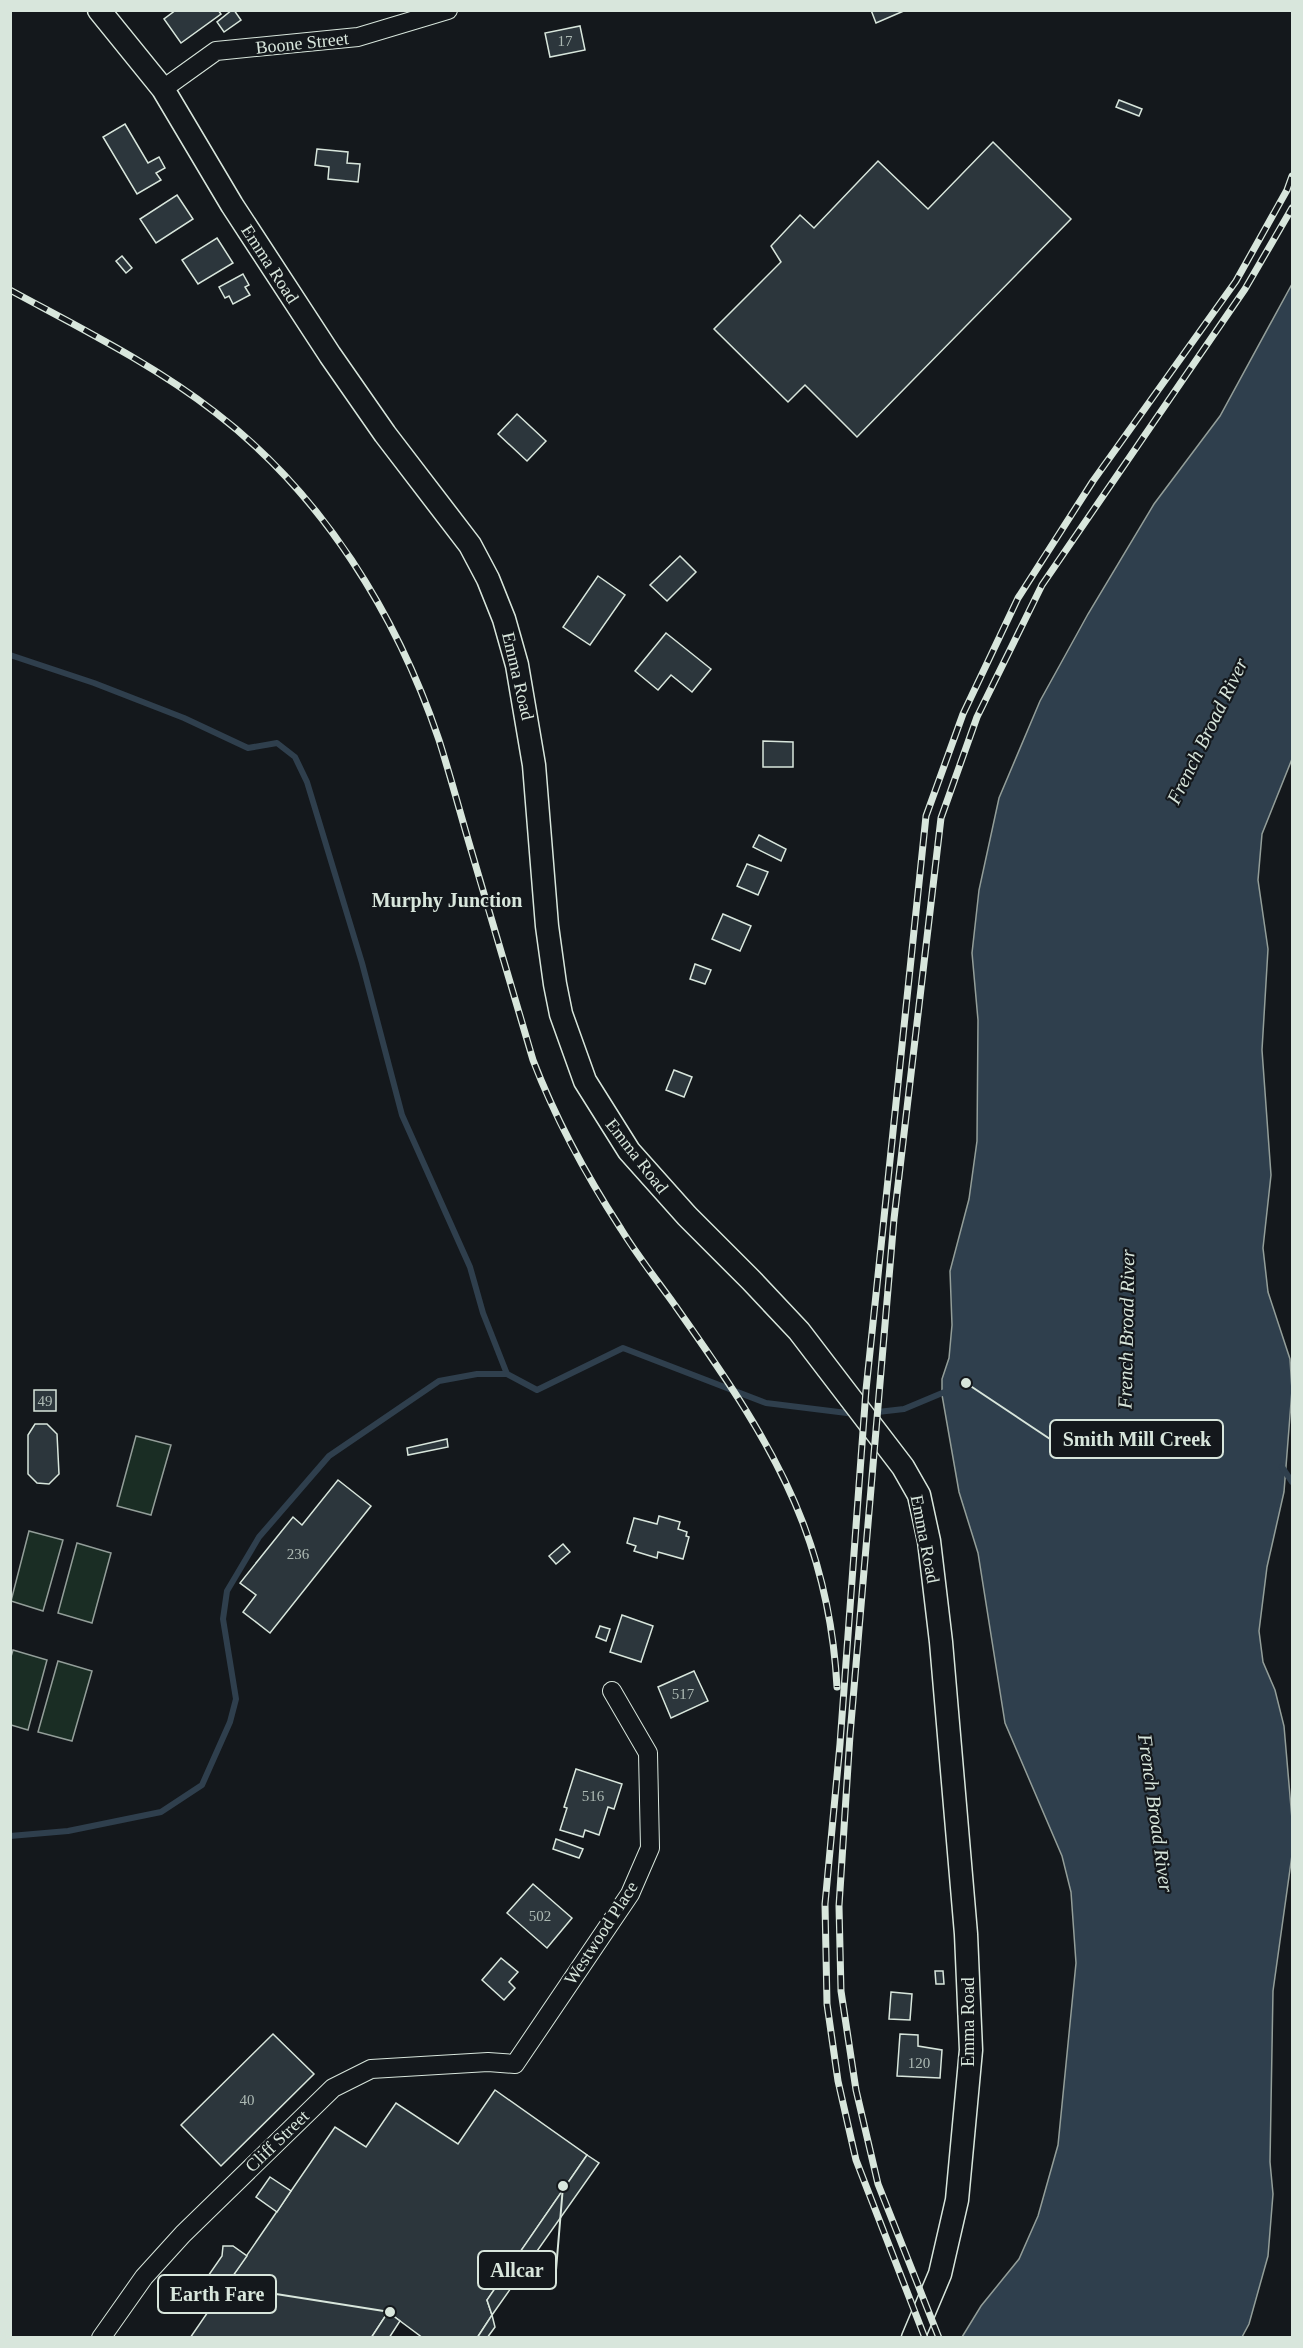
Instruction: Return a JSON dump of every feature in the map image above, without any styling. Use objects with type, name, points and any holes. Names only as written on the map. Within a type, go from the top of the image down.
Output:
[{"type":"street","name":"Emma Road","points":[[99,10],[163,89],[232,205],[330,356],[385,434],[470,545],[488,579],[504,619],[517,665],[534,765],[547,926],[555,984],[561,1014],[585,1082],[635,1158],[687,1216],[799,1331],[903,1467],[919,1495],[929,1541],[941,1641],[966,1934],[971,2050],[957,2200],[940,2274],[913,2337]]},
{"type":"street","name":"Boone Street","points":[[163,89],[216,51],[358,37],[448,10]]},
{"type":"street","name":"Westwood Place","points":[[514,2064],[630,1894],[650,1848],[648,1753],[612,1691]]},
{"type":"street","name":"Cliff Street","points":[[101,2337],[144,2277],[183,2234],[333,2088],[371,2069],[488,2062],[514,2064]]},
{"type":"green space","points":[[136,1436],[171,1445],[151,1515],[117,1506]]},
{"type":"green space","points":[[29,1531],[63,1540],[43,1611],[11,1601]]},
{"type":"green space","points":[[77,1543],[111,1553],[92,1623],[58,1613]]},
{"type":"green space","points":[[13,1650],[47,1660],[28,1730],[11,1725],[10,1660]]},
{"type":"green space","points":[[58,1661],[92,1671],[72,1741],[38,1732]]},
{"type":"water","name":"French Broad River","points":[[1292,284],[1292,759],[1262,834],[1258,880],[1268,949],[1262,1050],[1271,1175],[1263,1248],[1268,1292],[1290,1359],[1292,1390],[1284,1492],[1267,1567],[1259,1631],[1263,1662],[1275,1690],[1284,1726],[1292,1819],[1292,1855],[1273,1991],[1270,2162],[1273,2194],[1268,2256],[1249,2324],[1242,2337],[962,2337],[981,2306],[1019,2259],[1038,2216],[1058,2145],[1076,1963],[1071,1892],[1062,1856],[1005,1723],[978,1553],[959,1492],[942,1395],[942,1379],[949,1358],[952,1325],[950,1271],[969,1199],[977,1141],[978,1020],[972,953],[979,890],[999,798],[1040,701],[1088,614],[1154,504],[1220,416]]},
{"type":"building","points":[[176,10],[218,10],[221,14],[181,43],[164,19]]},
{"type":"building","points":[[232,10],[241,20],[224,32],[217,22]]},
{"type":"building","points":[[871,10],[906,10],[876,23]]},
{"type":"building","points":[[580,26],[585,50],[550,57],[545,33]]},
{"type":"building","points":[[1119,100],[1142,109],[1139,116],[1116,107]]},
{"type":"building","points":[[125,124],[148,163],[159,157],[165,168],[156,173],[161,180],[137,194],[103,137]]},
{"type":"building","points":[[993,142],[1071,219],[857,437],[805,385],[788,402],[714,329],[781,262],[771,246],[800,215],[814,228],[878,161],[928,209]]},
{"type":"building","points":[[317,149],[348,152],[347,163],[360,164],[358,182],[328,179],[329,167],[315,165]]},
{"type":"building","points":[[177,195],[193,219],[156,243],[140,219]]},
{"type":"building","points":[[217,238],[233,263],[198,284],[182,260]]},
{"type":"building","points":[[122,256],[132,268],[126,273],[116,261]]},
{"type":"building","points":[[243,274],[249,285],[245,287],[250,295],[233,304],[229,296],[225,298],[219,287]]},
{"type":"building","points":[[517,414],[546,441],[527,461],[498,434]]},
{"type":"building","points":[[680,556],[696,572],[667,601],[650,585]]},
{"type":"building","points":[[598,576],[625,595],[590,645],[563,627]]},
{"type":"building","points":[[666,633],[711,669],[692,692],[671,675],[658,690],[635,671]]},
{"type":"building","points":[[763,741],[793,742],[793,767],[763,767]]},
{"type":"building","points":[[759,835],[786,849],[781,861],[753,847]]},
{"type":"building","points":[[747,864],[768,872],[758,895],[737,886]]},
{"type":"building","points":[[723,914],[751,926],[740,951],[712,939]]},
{"type":"building","points":[[695,964],[711,970],[705,984],[690,979]]},
{"type":"building","points":[[674,1070],[692,1077],[684,1097],[666,1090]]},
{"type":"building","points":[[34,1390],[56,1390],[56,1411],[34,1411]]},
{"type":"building","points":[[35,1424],[47,1424],[57,1434],[59,1474],[49,1484],[37,1483],[28,1474],[28,1435]]},
{"type":"building","points":[[447,1439],[448,1447],[408,1455],[407,1448]]},
{"type":"building","points":[[338,1480],[371,1506],[270,1633],[243,1612],[256,1595],[240,1583],[293,1517],[302,1525]]},
{"type":"building","points":[[659,1516],[680,1522],[678,1529],[687,1532],[686,1536],[689,1537],[683,1559],[658,1552],[657,1558],[634,1551],[636,1546],[627,1543],[634,1518],[657,1524]]},
{"type":"building","points":[[563,1544],[570,1552],[556,1564],[549,1556]]},
{"type":"building","points":[[622,1615],[653,1626],[641,1662],[610,1652]]},
{"type":"building","points":[[600,1626],[610,1629],[606,1641],[596,1637]]},
{"type":"building","points":[[694,1671],[708,1701],[671,1718],[658,1687]]},
{"type":"building","points":[[576,1769],[622,1784],[614,1809],[608,1807],[599,1835],[585,1830],[583,1837],[560,1830],[567,1808],[564,1807]]},
{"type":"building","points":[[556,1839],[583,1849],[579,1858],[553,1849]]},
{"type":"building","points":[[533,1884],[572,1918],[547,1948],[507,1913]]},
{"type":"building","points":[[501,1958],[518,1972],[509,1982],[515,1988],[504,2000],[482,1980]]},
{"type":"building","points":[[935,1971],[943,1971],[944,1984],[936,1984]]},
{"type":"building","points":[[891,1992],[912,1994],[910,2020],[889,2019]]},
{"type":"building","points":[[273,2034],[314,2074],[221,2166],[181,2125]]},
{"type":"building","points":[[900,2034],[918,2035],[918,2046],[942,2050],[940,2078],[897,2076]]},
{"type":"building","points":[[495,2090],[587,2155],[487,2300],[492,2315],[477,2338],[423,2338],[388,2312],[371,2338],[190,2338],[335,2127],[366,2147],[396,2103],[458,2144]]},
{"type":"building","points":[[587,2155],[599,2163],[492,2315],[487,2300]]},
{"type":"building","points":[[270,2177],[291,2191],[277,2212],[256,2197]]},
{"type":"building","points":[[223,2246],[233,2246],[247,2256],[223,2290],[206,2279],[222,2256]]},
{"type":"building","points":[[388,2312],[400,2321],[389,2338],[371,2338]]},
{"type":"building","points":[[492,2315],[495,2327],[487,2338],[477,2338]]},
{"type":"waterway","points":[[10,655],[94,683],[184,718],[248,748],[277,743],[295,757],[307,782],[362,963],[402,1115],[470,1267],[483,1313],[507,1374]]},
{"type":"waterway","points":[[10,1836],[68,1831],[161,1812],[202,1785],[230,1722],[236,1699],[223,1619],[227,1591],[259,1537],[329,1456],[439,1381],[477,1374],[507,1374],[537,1390],[623,1348],[766,1403],[855,1414]]},
{"type":"waterway","points":[[869,1413],[904,1409],[947,1391]]},
{"type":"waterway","points":[[1282,1467],[1292,1482]]},
{"type":"railway","points":[[925,2338],[856,2160],[838,2081],[827,2004],[825,1904],[840,1744],[866,1390],[926,816],[963,714],[1018,598],[1093,481],[1236,281],[1287,190],[1292,176]]},
{"type":"railway","points":[[939,2338],[878,2184],[856,2090],[841,1991],[839,1906],[850,1735],[894,1219],[941,818],[977,717],[1042,585],[1245,289],[1292,208]]},
{"type":"railway","points":[[10,290],[116,347],[167,378],[216,413],[254,445],[290,481],[322,519],[352,560],[378,603],[422,693],[439,740],[533,1060],[542,1082],[572,1147],[608,1209],[728,1382],[777,1465],[803,1523],[822,1583],[830,1624],[837,1687]]},
{"type":"place","name":"Smith Mill Creek","points":[[966,1383]]},
{"type":"place","name":"Allcar","points":[[563,2186]]},
{"type":"place","name":"Earth Fare","points":[[390,2312]]},
{"type":"district","name":"Murphy Junction","points":[[447,900]]}]
